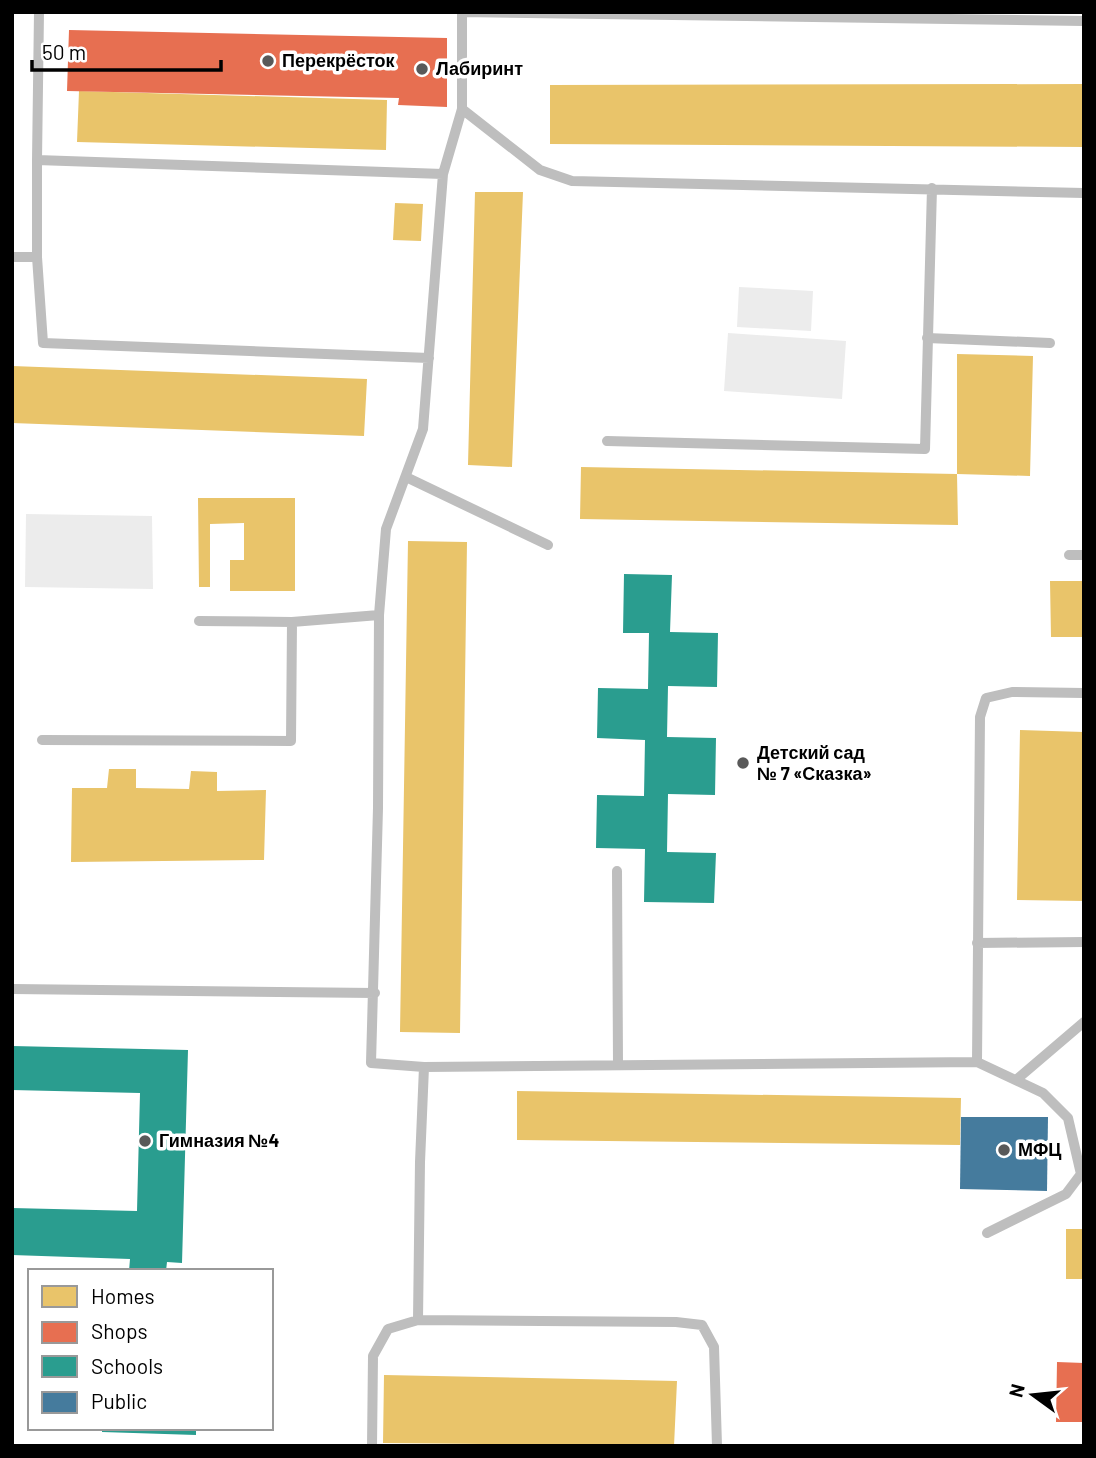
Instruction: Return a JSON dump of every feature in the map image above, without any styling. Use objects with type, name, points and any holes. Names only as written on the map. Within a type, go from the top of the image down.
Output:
[{"type":"lane","points":[[39,12],[37,257],[43,343],[429,358]]},
{"type":"lane","points":[[987,1233],[1066,1194],[1082,1175],[1068,1118],[1042,1093],[977,1062],[424,1067],[371,1063],[379,615],[386,529],[423,429],[443,174],[462,109],[462,12],[1084,21]]},
{"type":"lane","points":[[462,109],[540,170],[572,181],[1084,193]]},
{"type":"lane","points":[[37,160],[443,174]]},
{"type":"lane","points":[[607,441],[925,449],[932,188]]},
{"type":"lane","points":[[12,257],[37,257]]},
{"type":"lane","points":[[927,338],[1050,343]]},
{"type":"lane","points":[[406,477],[548,545]]},
{"type":"lane","points":[[1069,555],[1084,555]]},
{"type":"lane","points":[[199,621],[292,622],[379,615]]},
{"type":"lane","points":[[42,740],[290,741],[292,622]]},
{"type":"lane","points":[[977,1062],[980,717],[986,698],[1012,692],[1084,693]]},
{"type":"lane","points":[[617,870],[618,1065]]},
{"type":"lane","points":[[978,943],[1084,942]]},
{"type":"lane","points":[[12,989],[374,993]]},
{"type":"lane","points":[[1016,1080],[1084,1022]]},
{"type":"lane","points":[[418,1320],[424,1067]]},
{"type":"lane","points":[[372,1446],[373,1356],[388,1329],[418,1320],[676,1322],[702,1325],[714,1347],[718,1446]]},
{"type":"shaded area","points":[[739,287],[813,291],[811,331],[737,327]]},
{"type":"shaded area","points":[[728,333],[846,341],[842,399],[724,391]]},
{"type":"shaded area","points":[[26,514],[152,516],[153,589],[25,587]]},
{"type":"building: Homes","points":[[1084,84],[1084,147],[550,144],[550,85]]},
{"type":"building: Homes","points":[[79,91],[387,100],[386,150],[77,142]]},
{"type":"building: Homes","points":[[475,192],[523,192],[512,467],[468,465]]},
{"type":"building: Homes","points":[[395,203],[423,204],[421,241],[393,240]]},
{"type":"building: Homes","points":[[957,354],[1033,356],[1030,476],[957,474]]},
{"type":"building: Homes","points":[[12,366],[367,379],[364,436],[12,423]]},
{"type":"building: Homes","points":[[581,467],[957,474],[958,525],[580,519]]},
{"type":"building: Homes","points":[[198,498],[295,498],[295,591],[230,591],[230,560],[244,560],[244,523],[210,524],[210,587],[199,587]]},
{"type":"building: Homes","points":[[408,541],[467,542],[460,1033],[400,1032]]},
{"type":"building: Homes","points":[[1050,581],[1084,581],[1084,637],[1051,637]]},
{"type":"building: Homes","points":[[1020,730],[1084,732],[1084,901],[1017,900]]},
{"type":"building: Homes","points":[[109,769],[136,769],[136,788],[189,789],[191,771],[217,772],[217,791],[266,790],[264,860],[71,862],[72,788],[107,788]]},
{"type":"building: Homes","points":[[517,1091],[961,1098],[960,1145],[517,1140]]},
{"type":"building: Homes","points":[[1066,1229],[1084,1229],[1084,1279],[1066,1279]]},
{"type":"building: Homes","points":[[384,1375],[677,1381],[674,1446],[383,1443]]},
{"type":"building: Shops","points":[[69,30],[447,38],[447,107],[398,105],[399,98],[67,91]]},
{"type":"building: Shops","points":[[1057,1362],[1084,1363],[1084,1422],[1056,1422]]},
{"type":"building: Schools","points":[[624,574],[672,575],[670,632],[718,633],[717,687],[668,686],[667,737],[716,738],[715,795],[668,794],[667,852],[716,853],[714,903],[644,902],[645,849],[596,848],[597,795],[644,796],[645,740],[597,738],[598,688],[648,689],[649,633],[623,633]]},
{"type":"building: Schools","points":[[12,1046],[188,1050],[182,1263],[167,1262],[166,1269],[129,1269],[130,1259],[12,1255],[12,1208],[137,1211],[140,1093],[12,1090]]},
{"type":"building: Schools","points":[[196,1430],[196,1435],[102,1432]]},
{"type":"building: Public","name":"МФЦ","points":[[961,1117],[1048,1117],[1047,1191],[960,1189]]},
{"type":"place","name":"Перекрёсток","points":[[268,61]]},
{"type":"place","name":"Лабиринт","points":[[422,69]]},
{"type":"place","name":"Детский сад № 7 «Сказка»","points":[[743,763]]},
{"type":"place","name":"Гимназия №4","points":[[145,1141]]},
{"type":"place","name":"МФЦ","points":[[1004,1150]]}]
